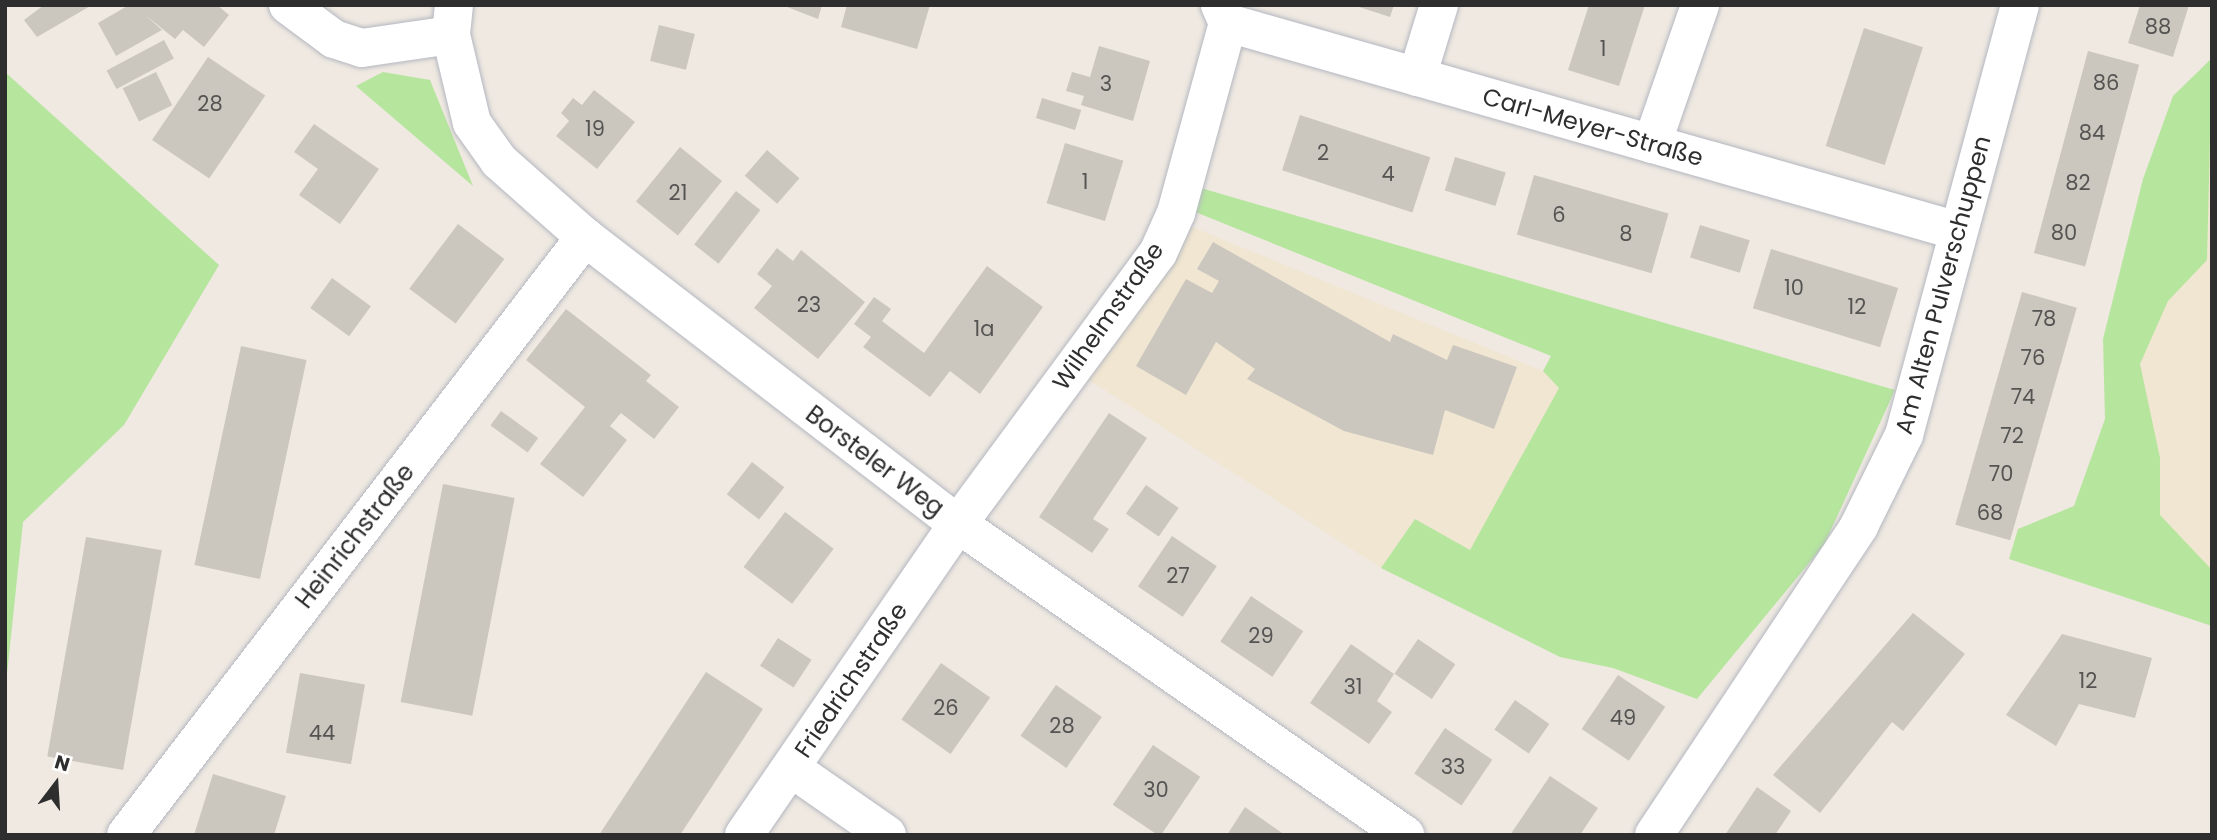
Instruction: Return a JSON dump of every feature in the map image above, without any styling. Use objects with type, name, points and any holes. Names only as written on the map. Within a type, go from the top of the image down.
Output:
[{"type":"street","points":[[288,5],[334,38],[362,48],[452,20]]},
{"type":"street","points":[[1417,76],[1439,5]]},
{"type":"street","points":[[1652,144],[1700,5]]},
{"type":"street","name":"Am Alten Pulverschuppen","points":[[1654,835],[1859,526],[1893,458],[2020,5]]},
{"type":"street","name":"Carl-Meyer-Straße","points":[[1224,14],[1417,76],[1958,231]]},
{"type":"street","name":"Wilhelmstraße","points":[[958,524],[1158,253],[1176,213],[1224,14]]},
{"type":"street","name":"Borsteler Weg","points":[[452,20],[472,123],[499,161],[585,237],[958,524],[1405,835]]},
{"type":"street","name":"Heinrichstraße","points":[[126,835],[585,237]]},
{"type":"street","name":"Friedrichstraße","points":[[744,835],[958,524]]},
{"type":"street","points":[[791,768],[887,835]]},
{"type":"shaded area","points":[[2212,90],[2212,595],[2119,456],[2172,156]]},
{"type":"shaded area","points":[[1185,224],[1543,371],[1560,388],[1470,550],[1415,519],[1381,568],[1083,376]]},
{"type":"green space","points":[[2212,58],[2207,260],[2168,301],[2140,364],[2160,458],[2160,515],[2212,570],[2212,626],[2009,559],[2018,529],[2074,506],[2105,419],[2103,339],[2143,179],[2173,96]]},
{"type":"green space","points":[[5,72],[219,265],[124,425],[23,522],[5,693]]},
{"type":"green space","points":[[383,72],[430,80],[473,186],[356,86]]},
{"type":"green space","points":[[1194,186],[1895,390],[1824,545],[1697,699],[1613,668],[1560,657],[1381,568],[1415,519],[1470,550],[1559,388],[1543,371],[1551,356],[1188,209]]},
{"type":"building","points":[[44,5],[92,5],[37,37],[24,20]]},
{"type":"building","points":[[129,5],[217,5],[229,15],[204,47],[183,30],[175,39],[144,14],[162,30],[116,56],[98,23]]},
{"type":"building","points":[[782,5],[822,5],[818,19]]},
{"type":"building","points":[[847,5],[930,5],[917,49],[841,27]]},
{"type":"building","points":[[1353,5],[1394,5],[1390,17]]},
{"type":"building","points":[[1589,5],[1645,5],[1619,86],[1568,70]]},
{"type":"building","points":[[2140,5],[2189,5],[2173,57],[2128,43]]},
{"type":"building","points":[[659,25],[695,34],[686,70],[650,61]]},
{"type":"building","points":[[1864,28],[1923,47],[1885,165],[1826,146]]},
{"type":"building","points":[[164,40],[174,59],[116,89],[107,71]]},
{"type":"building","points":[[1099,46],[1150,61],[1133,121],[1081,105],[1084,96],[1066,91],[1072,72],[1090,77]]},
{"type":"building","points":[[2088,51],[2139,65],[2085,267],[2034,253]]},
{"type":"building","points":[[208,57],[265,96],[209,178],[152,140]]},
{"type":"building","points":[[156,72],[172,105],[139,121],[123,88]]},
{"type":"building","points":[[594,90],[635,122],[597,169],[556,136],[569,121],[561,113],[573,98],[582,105]]},
{"type":"building","points":[[1042,98],[1081,110],[1075,130],[1036,118]]},
{"type":"building","points":[[1300,115],[1430,157],[1412,212],[1282,170]]},
{"type":"building","points":[[314,124],[379,169],[340,224],[299,195],[318,169],[294,152]]},
{"type":"building","points":[[1065,143],[1123,161],[1105,221],[1047,203]]},
{"type":"building","points":[[680,147],[722,181],[678,235],[636,201]]},
{"type":"building","points":[[767,150],[799,178],[777,204],[745,176]]},
{"type":"building","points":[[1455,157],[1506,172],[1495,206],[1445,190]]},
{"type":"building","points":[[1534,175],[1669,214],[1651,273],[1517,235]]},
{"type":"building","points":[[736,191],[760,210],[719,264],[694,245]]},
{"type":"building","points":[[458,224],[504,259],[456,324],[409,289]]},
{"type":"building","points":[[1700,225],[1750,240],[1740,273],[1690,258]]},
{"type":"building","points":[[1213,242],[1390,342],[1393,334],[1447,360],[1453,345],[1517,367],[1494,429],[1445,410],[1433,455],[1344,431],[1247,379],[1255,369],[1216,342],[1186,395],[1136,366],[1186,279],[1212,293],[1219,281],[1197,269]]},
{"type":"building","points":[[777,248],[793,261],[801,250],[865,302],[818,359],[754,308],[772,286],[757,274]]},
{"type":"building","points":[[1771,249],[1898,288],[1880,347],[1753,308]]},
{"type":"building","points":[[987,266],[1043,307],[980,394],[950,371],[930,397],[863,347],[871,337],[854,324],[874,297],[891,309],[882,321],[924,353]]},
{"type":"building","points":[[332,278],[371,306],[349,336],[310,308]]},
{"type":"building","points":[[2022,292],[2077,308],[2010,540],[1955,525]]},
{"type":"building","points":[[566,309],[651,375],[646,381],[679,407],[654,439],[621,413],[610,426],[627,440],[583,497],[540,464],[585,407],[526,360]]},
{"type":"building","points":[[241,346],[307,360],[260,579],[194,565]]},
{"type":"building","points":[[501,411],[538,438],[528,453],[490,426]]},
{"type":"building","points":[[1109,413],[1147,438],[1093,519],[1109,529],[1092,553],[1039,517]]},
{"type":"building","points":[[752,462],[784,487],[759,520],[727,494]]},
{"type":"building","points":[[443,484],[515,498],[472,716],[401,702]]},
{"type":"building","points":[[1146,485],[1179,508],[1159,537],[1126,514]]},
{"type":"building","points":[[785,512],[834,549],[792,604],[743,567]]},
{"type":"building","points":[[1172,536],[1217,566],[1183,617],[1138,587]]},
{"type":"building","points":[[86,537],[162,550],[123,770],[47,757]]},
{"type":"building","points":[[1251,596],[1303,631],[1272,677],[1220,642]]},
{"type":"building","points":[[1913,613],[1965,654],[1903,731],[1892,722],[1820,813],[1773,775]]},
{"type":"building","points":[[2062,634],[2152,658],[2135,718],[2079,704],[2056,746],[2006,715]]},
{"type":"building","points":[[778,638],[812,660],[794,687],[760,666]]},
{"type":"building","points":[[1418,639],[1455,664],[1432,699],[1395,674]]},
{"type":"building","points":[[1351,644],[1394,674],[1377,701],[1392,712],[1369,744],[1310,703]]},
{"type":"building","points":[[941,663],[990,697],[951,754],[901,720]]},
{"type":"building","points":[[706,672],[763,709],[680,835],[599,835]]},
{"type":"building","points":[[300,673],[365,684],[351,764],[286,753]]},
{"type":"building","points":[[1618,675],[1665,707],[1629,761],[1582,729]]},
{"type":"building","points":[[1056,685],[1102,717],[1066,768],[1020,736]]},
{"type":"building","points":[[1515,700],[1549,724],[1529,754],[1494,729]]},
{"type":"building","points":[[1445,728],[1492,760],[1461,805],[1414,774]]},
{"type":"building","points":[[1153,745],[1200,777],[1161,835],[1113,805]]},
{"type":"building","points":[[213,774],[286,796],[274,835],[194,835]]},
{"type":"building","points":[[1550,776],[1598,808],[1580,835],[1510,835]]},
{"type":"building","points":[[1757,787],[1791,811],[1775,835],[1725,835]]},
{"type":"building","points":[[1245,807],[1285,835],[1227,835]]}]
